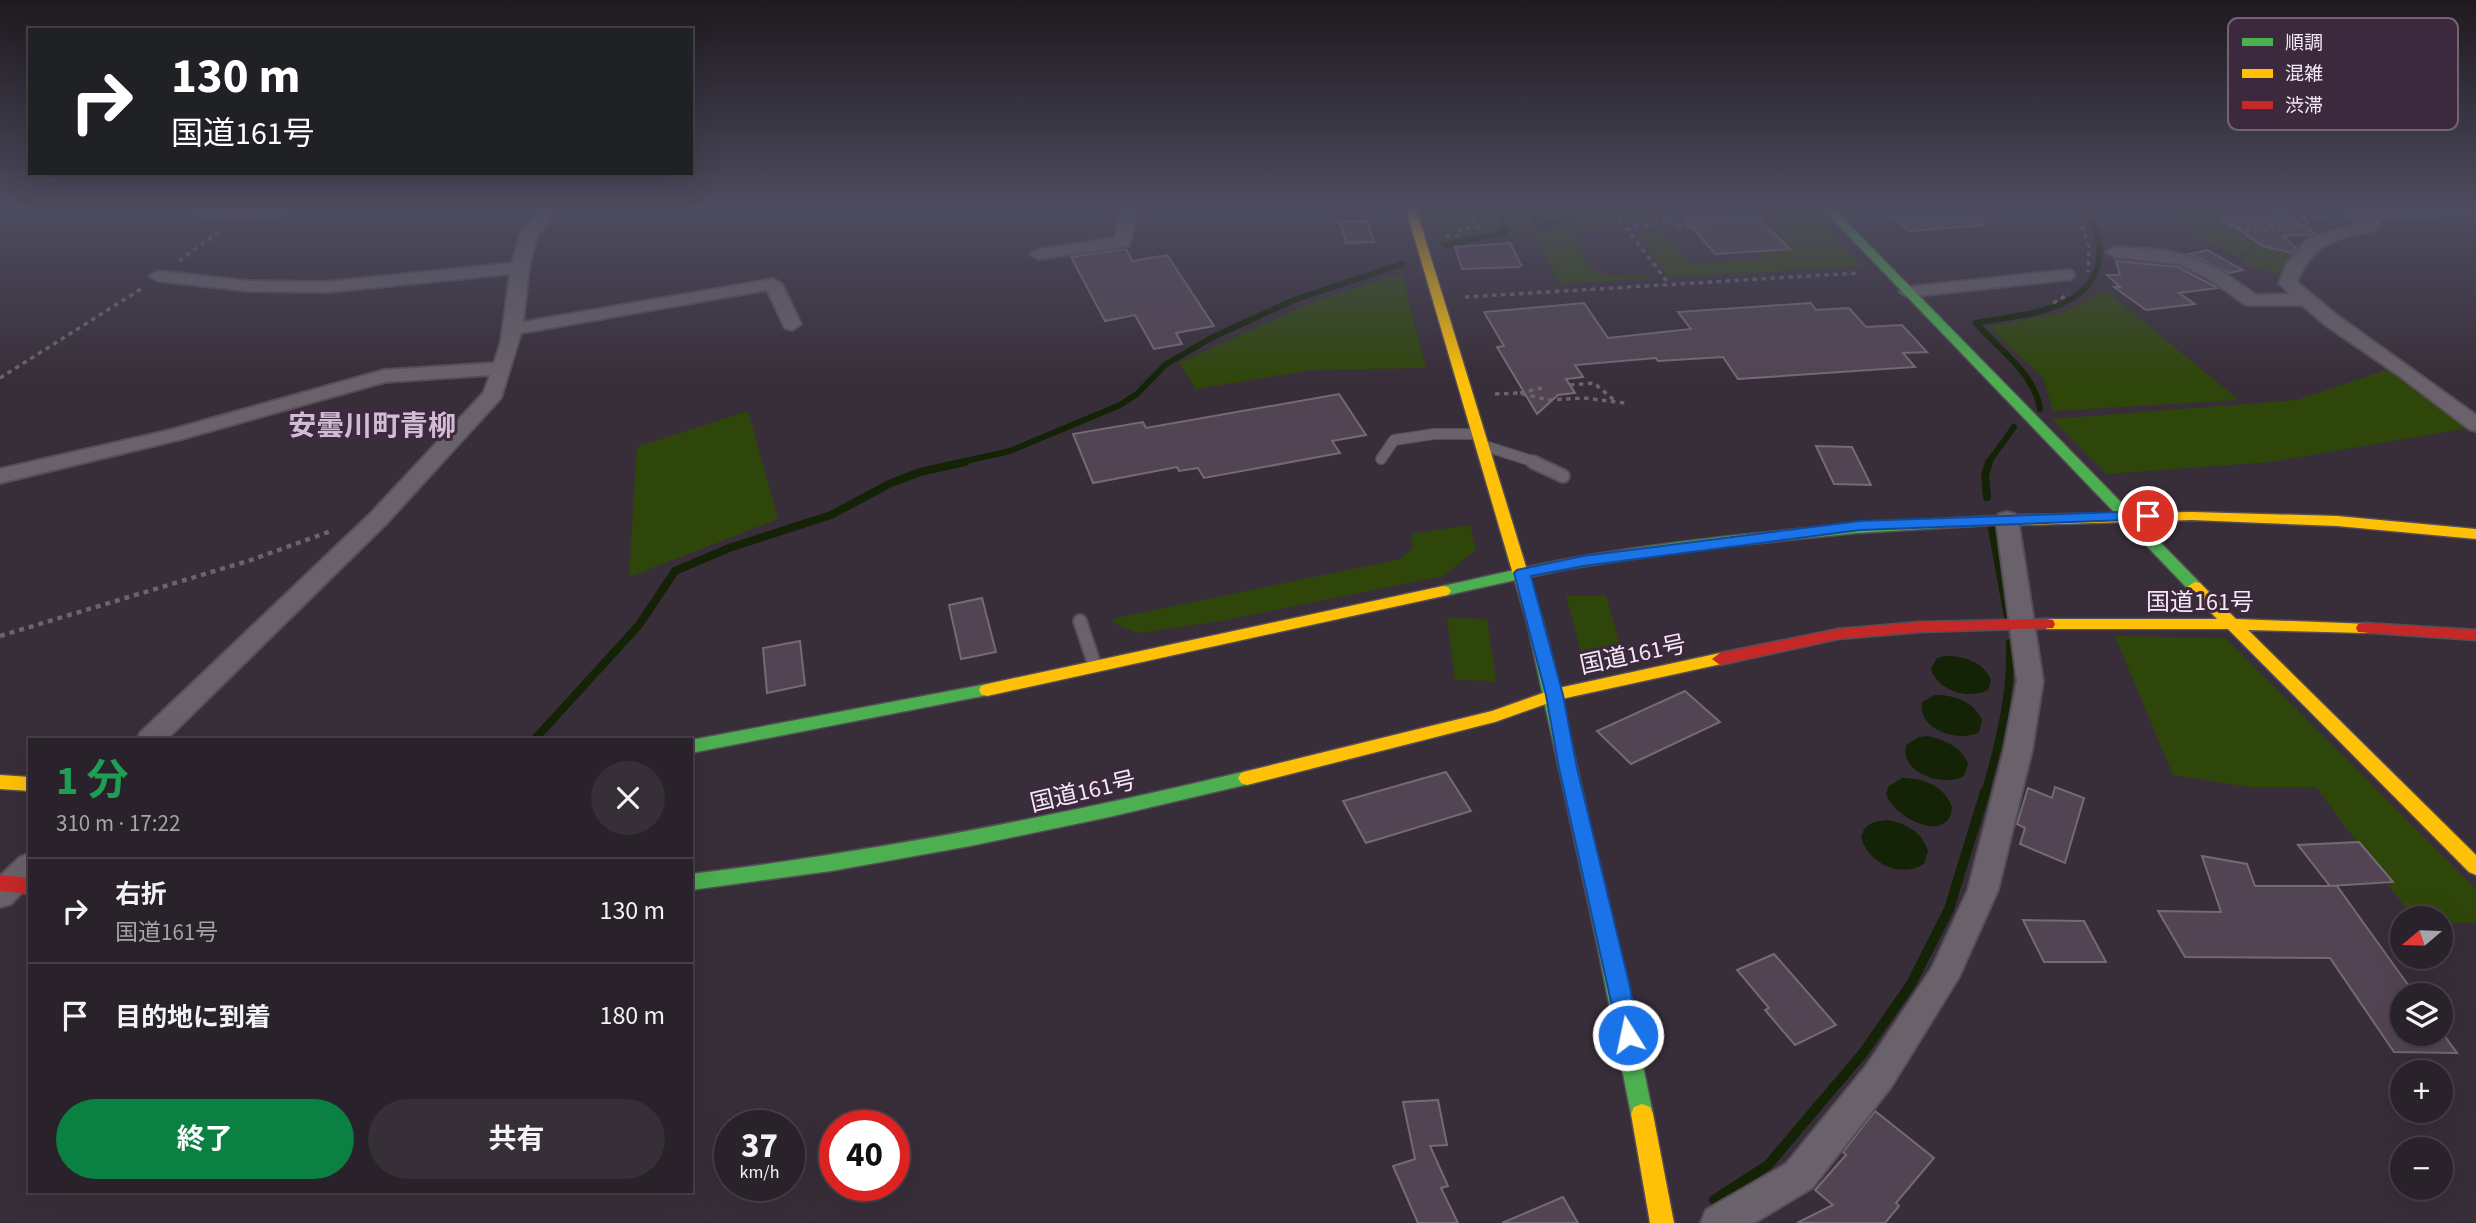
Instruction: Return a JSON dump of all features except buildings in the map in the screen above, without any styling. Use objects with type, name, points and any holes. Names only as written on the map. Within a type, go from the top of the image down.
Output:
[{"type":"main road","points":[[1428,266],[1522,573],[1554,695],[1568,768],[1619,987],[1662,1223]]},
{"type":"main road","points":[[1884,266],[2231,624],[2476,867]]},
{"type":"main road","points":[[693,747],[1095,667],[1583,561],[1805,531],[2007,519],[2126,516],[2337,522],[2476,534]]},
{"type":"main road","name":"国道161号","points":[[693,882],[764,875],[1084,817],[1495,716],[1554,695],[1838,634],[1920,627],[2024,624],[2231,624],[2420,630],[2476,635]]},
{"type":"main road","points":[[0,782],[28,784]]},
{"type":"street","points":[[2198,266],[2214,274],[2252,301],[2305,299]]},
{"type":"street","points":[[2295,266],[2288,283],[2305,299],[2476,425]]},
{"type":"street","points":[[152,738],[379,518],[494,394],[513,329],[520,268],[327,287],[248,286],[158,276]]},
{"type":"street","points":[[1909,292],[2066,275]]},
{"type":"street","points":[[513,329],[773,284],[792,324]]},
{"type":"street","points":[[0,477],[175,435],[384,376],[502,368]]},
{"type":"street","points":[[1719,1223],[1799,1176],[1879,1076],[1943,977],[1983,890],[2018,750],[2030,681],[2007,519]]},
{"type":"lane","points":[[1381,459],[1394,440],[1434,434],[1479,440],[1546,466],[1563,476]]},
{"type":"lane","points":[[1080,621],[1095,667]]},
{"type":"path","points":[[0,379],[171,266]]},
{"type":"path","points":[[1656,266],[1669,284]]},
{"type":"path","points":[[1457,297],[1861,273]]},
{"type":"path","points":[[1570,385],[1594,383],[1616,401]]},
{"type":"path","points":[[1487,394],[1520,393],[1546,387]]},
{"type":"path","points":[[1520,393],[1549,400],[1563,397],[1625,403]]},
{"type":"path","points":[[0,635],[251,560],[320,535],[379,518]]},
{"type":"green space","points":[[1550,266],[1591,266],[1597,271],[1615,276],[1653,275],[1655,278],[1560,284]]},
{"type":"green space","points":[[1661,266],[1861,267],[1669,277]]},
{"type":"green space","points":[[2252,266],[2287,266],[2281,275]]},
{"type":"green space","points":[[1402,273],[1426,368],[1311,370],[1196,389],[1179,363],[1313,302]]},
{"type":"green space","points":[[2105,290],[2239,400],[2053,411],[2043,378],[1989,327],[2062,313]]},
{"type":"green space","points":[[2392,368],[2469,428],[2270,462],[2107,474],[2052,419],[2297,400]]},
{"type":"green space","points":[[748,411],[778,519],[629,577],[637,447]]},
{"type":"green space","points":[[1470,525],[1476,550],[1443,576],[1221,621],[1139,633],[1111,622],[1116,618],[1401,559],[1412,548],[1411,534]]},
{"type":"green space","points":[[1566,596],[1606,596],[1623,655],[1582,654]]},
{"type":"green space","points":[[1447,618],[1487,619],[1496,681],[1455,680]]},
{"type":"green space","points":[[2115,636],[2225,638],[2476,889],[2476,922],[2454,923],[2454,906],[2404,906],[2316,787],[2249,787],[2173,775]]},
{"type":"shaded area","points":[[1959,657],[1978,664],[1991,680],[1988,690],[1963,694],[1940,683],[1931,669],[1937,658]]},
{"type":"shaded area","points":[[1935,695],[1956,698],[1974,708],[1982,720],[1979,732],[1971,735],[1951,735],[1933,727],[1922,712],[1922,702]]},
{"type":"shaded area","points":[[1929,736],[1947,743],[1961,753],[1968,764],[1964,776],[1946,780],[1935,779],[1925,776],[1909,763],[1906,745],[1919,737]]},
{"type":"shaded area","points":[[1902,778],[1925,782],[1944,794],[1952,807],[1949,818],[1942,825],[1921,824],[1899,812],[1891,803],[1886,794],[1888,787]]},
{"type":"shaded area","points":[[1888,820],[1918,834],[1928,851],[1924,864],[1905,870],[1895,869],[1870,854],[1861,837],[1863,832],[1871,824]]},
{"type":"waterway","points":[[957,463],[1010,451],[1120,405],[1137,394],[1165,365],[1211,338],[1294,300],[1396,266]]},
{"type":"waterway","points":[[2040,409],[2031,384],[2023,373],[1976,323],[2057,306],[2075,297],[2089,284],[2098,266]]},
{"type":"waterway","points":[[1988,463],[2014,427]]},
{"type":"waterway","points":[[536,738],[639,625],[675,571],[729,548],[831,515],[891,483],[920,472],[965,462]]},
{"type":"waterway","points":[[1987,497],[1985,476],[1989,462]]},
{"type":"waterway","points":[[1992,529],[2008,617]]},
{"type":"waterway","points":[[1985,794],[2007,700],[2010,643]]},
{"type":"waterway","points":[[1714,1200],[1768,1165],[1863,1053],[1911,984],[1949,909],[1985,792]]},
{"type":"traffic: fast","points":[[1883,266],[2195,587]]},
{"type":"traffic: fast","points":[[1443,591],[1566,564],[1692,545],[1856,528],[2020,520]]},
{"type":"traffic: fast","points":[[1535,622],[1607,943],[1642,1114]]},
{"type":"traffic: fast","points":[[693,747],[987,690]]},
{"type":"traffic: fast","points":[[693,882],[901,852],[1109,810],[1247,778]]},
{"type":"traffic: slow","points":[[1428,266],[1535,622]]},
{"type":"traffic: slow","points":[[2020,520],[2192,516],[2337,521],[2476,534]]},
{"type":"traffic: slow","points":[[2195,587],[2476,867]]},
{"type":"traffic: slow","points":[[987,690],[1443,591]]},
{"type":"traffic: slow","points":[[2047,624],[2231,624],[2364,628]]},
{"type":"traffic: slow","points":[[1247,778],[1495,716],[1554,695],[1720,659]]},
{"type":"traffic: slow","points":[[0,782],[28,784]]},
{"type":"traffic: slow","points":[[1642,1114],[1662,1223]]},
{"type":"traffic: jam","points":[[1720,659],[1838,634],[1920,627],[2047,624]]},
{"type":"traffic: jam","points":[[2364,628],[2476,635]]},
{"type":"traffic: jam","points":[[0,883],[28,886]]},
{"type":"district","name":"安曇川町青柳","points":[[372,426]]},
{"type":"route","points":[[1628,1035],[1554,695],[1522,573],[1583,561],[1805,531],[2007,519],[2148,516]]}]
